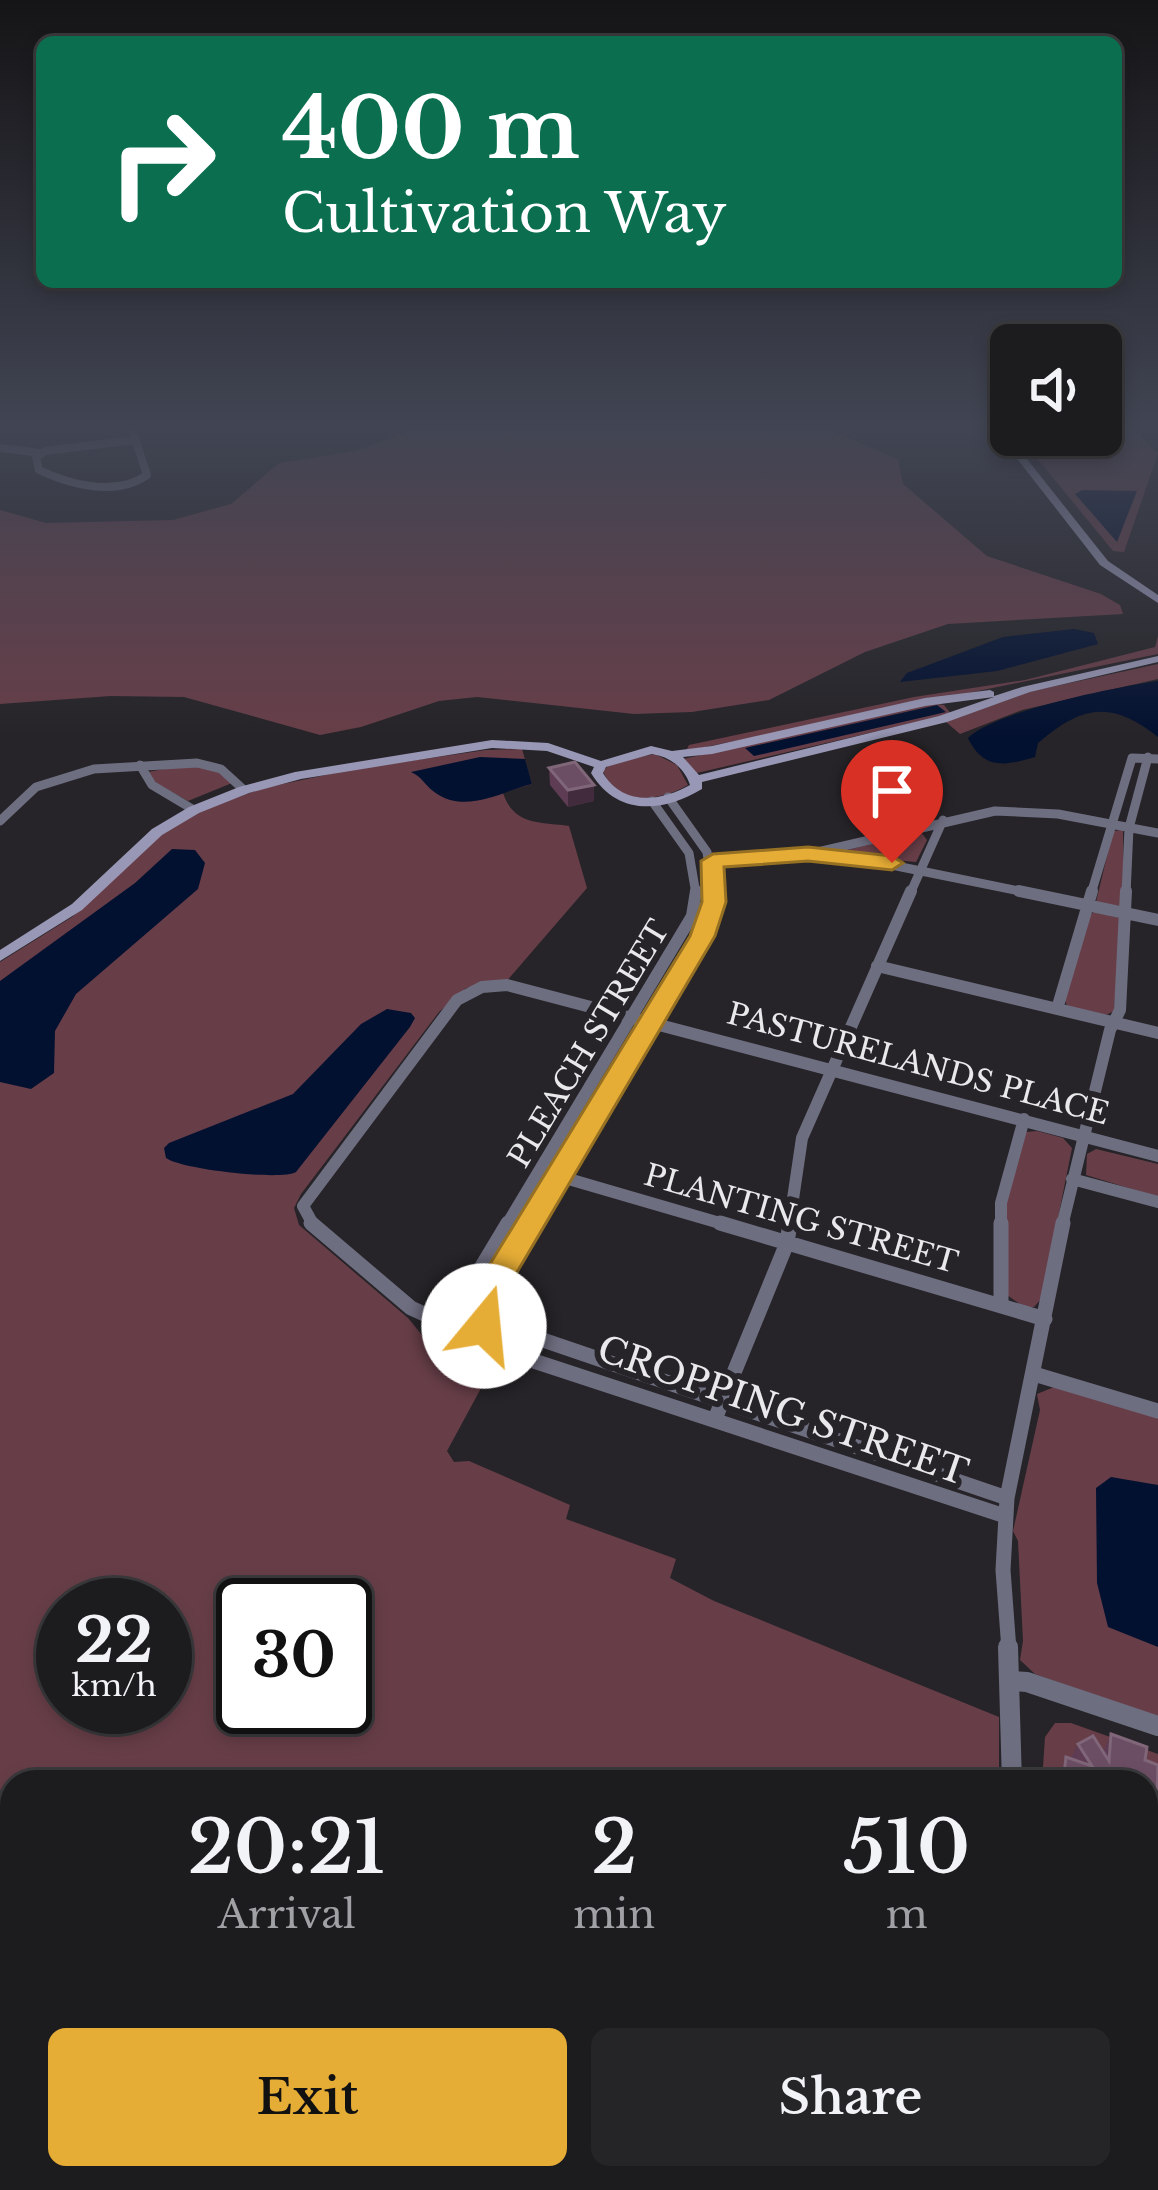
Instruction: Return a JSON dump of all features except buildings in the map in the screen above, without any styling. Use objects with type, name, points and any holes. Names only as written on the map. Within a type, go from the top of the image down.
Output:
[{"type":"street","points":[[1079,531],[1104,563],[1158,600]]},
{"type":"street","points":[[0,957],[77,907],[143,843],[194,810],[244,790],[477,746],[529,744],[602,765],[651,750],[674,754],[936,700],[1026,689],[1158,659]]},
{"type":"street","points":[[602,765],[597,773],[602,786],[615,798],[652,801],[691,791],[697,779],[954,715],[1026,689]]},
{"type":"street","points":[[936,700],[947,704],[954,715]]},
{"type":"street","points":[[674,754],[697,779]]},
{"type":"street","points":[[1057,1009],[1112,824],[1147,757]]},
{"type":"street","points":[[1012,1770],[1003,1570],[1007,1498],[1072,1179],[1124,981],[1129,827],[1147,757]]},
{"type":"street","points":[[0,821],[25,795],[50,780],[78,772],[140,765],[210,765],[244,790]]},
{"type":"street","points":[[140,765],[152,785],[194,810]]},
{"type":"street","points":[[668,797],[691,822],[713,861]]},
{"type":"street","points":[[652,801],[682,835],[695,862],[808,854],[995,812],[1031,812],[1158,833]]},
{"type":"street","points":[[718,1411],[788,1243],[802,1138],[943,820]]},
{"type":"street","points":[[808,854],[921,869],[1158,920]]},
{"type":"street","name":"PLEACH STREET","points":[[483,1317],[487,1295],[710,919],[716,886],[713,861]]},
{"type":"street","name":"PLEACH STREET","points":[[453,1304],[466,1293],[541,1172],[692,916],[698,881],[695,862]]},
{"type":"street","points":[[877,966],[1158,1033]]},
{"type":"street","name":"PASTURELANDS PLACE","points":[[433,1318],[410,1308],[304,1214],[306,1200],[452,1007],[472,990],[507,986],[652,1021],[1158,1156]]},
{"type":"street","points":[[1000,1306],[1004,1279],[1001,1203],[1024,1119]]},
{"type":"street","name":"PLANTING STREET","points":[[541,1172],[1046,1319]]},
{"type":"street","points":[[1072,1179],[1158,1202]]},
{"type":"street","points":[[453,1304],[468,1304],[483,1317],[481,1334],[473,1341],[457,1345],[441,1341],[432,1330],[433,1318],[453,1304]]},
{"type":"street","name":"CROPPING STREET","points":[[483,1317],[718,1411],[1005,1516]]},
{"type":"street","name":"CROPPING STREET","points":[[473,1341],[1007,1498]]},
{"type":"street","points":[[1034,1374],[1158,1412]]},
{"type":"street","points":[[1011,1681],[1027,1682],[1158,1726]]},
{"type":"shaded area","points":[[0,531],[958,531],[987,556],[1101,594],[1120,605],[1123,614],[948,624],[865,652],[769,700],[692,712],[634,714],[477,697],[439,701],[320,735],[184,697],[111,696],[0,704]]},
{"type":"shaded area","points":[[1097,531],[1131,531],[1124,552],[1113,551]]},
{"type":"shaded area","points":[[1158,636],[1158,654],[686,751],[689,745],[914,697],[1025,680],[1155,647]]},
{"type":"shaded area","points":[[1158,664],[1158,679],[1022,710],[960,734],[946,722],[1028,692]]},
{"type":"shaded area","points":[[931,703],[944,705],[951,714],[697,773],[683,759]]},
{"type":"shaded area","points":[[522,749],[532,784],[503,793],[508,804],[529,820],[569,826],[587,888],[505,983],[466,988],[439,1012],[294,1208],[299,1225],[408,1318],[431,1346],[449,1353],[479,1349],[499,1355],[447,1451],[454,1462],[469,1461],[570,1505],[566,1519],[676,1559],[670,1578],[714,1601],[999,1717],[999,1770],[0,1770],[0,962],[72,917],[156,838],[201,810],[264,788],[354,769]]},
{"type":"shaded area","points":[[655,754],[677,765],[688,785],[641,798],[619,791],[603,771],[611,763]]},
{"type":"shaded area","points":[[190,764],[218,772],[232,783],[188,801],[156,783],[148,772]]},
{"type":"shaded area","points":[[1123,830],[1124,902],[1120,906],[1096,902],[1113,831]]},
{"type":"shaded area","points":[[921,832],[927,840],[916,862],[831,854]]},
{"type":"shaded area","points":[[1089,915],[1121,918],[1114,1011],[1106,1015],[1067,1006],[1065,1000]]},
{"type":"shaded area","points":[[1026,1132],[1063,1138],[1072,1148],[1042,1298],[1034,1307],[1024,1307],[1007,1295],[1006,1196]]},
{"type":"shaded area","points":[[1096,1149],[1158,1164],[1158,1197],[1086,1175],[1087,1154]]},
{"type":"shaded area","points":[[1054,1387],[1158,1418],[1158,1718],[1035,1674],[1020,1660],[1018,1541],[1013,1531],[1040,1410],[1037,1394]]},
{"type":"shaded area","points":[[1055,1723],[1071,1723],[1158,1754],[1158,1770],[1043,1770],[1045,1737]]},
{"type":"water","points":[[1074,629],[1094,633],[1098,644],[997,671],[900,682],[907,673],[1003,637]]},
{"type":"water","points":[[1158,681],[1158,737],[1125,717],[1096,712],[1068,721],[1038,743],[1035,757],[1014,762],[988,760],[968,738],[1029,710]]},
{"type":"water","points":[[937,705],[946,712],[754,756],[745,748]]},
{"type":"water","points":[[480,757],[525,759],[532,784],[483,800],[457,801],[433,791],[411,772]]},
{"type":"water","points":[[172,849],[195,850],[205,863],[198,889],[76,994],[55,1031],[54,1073],[31,1089],[0,1082],[0,981],[135,883]]},
{"type":"water","points":[[387,1009],[415,1018],[296,1172],[231,1172],[166,1158],[164,1148],[169,1143],[293,1094],[361,1024]]},
{"type":"water","points":[[1111,1477],[1158,1485],[1158,1647],[1108,1627],[1097,1583],[1096,1488]]},
{"type":"route","points":[[484,1326],[487,1295],[703,936],[714,902],[713,861],[808,854],[892,863]]}]
